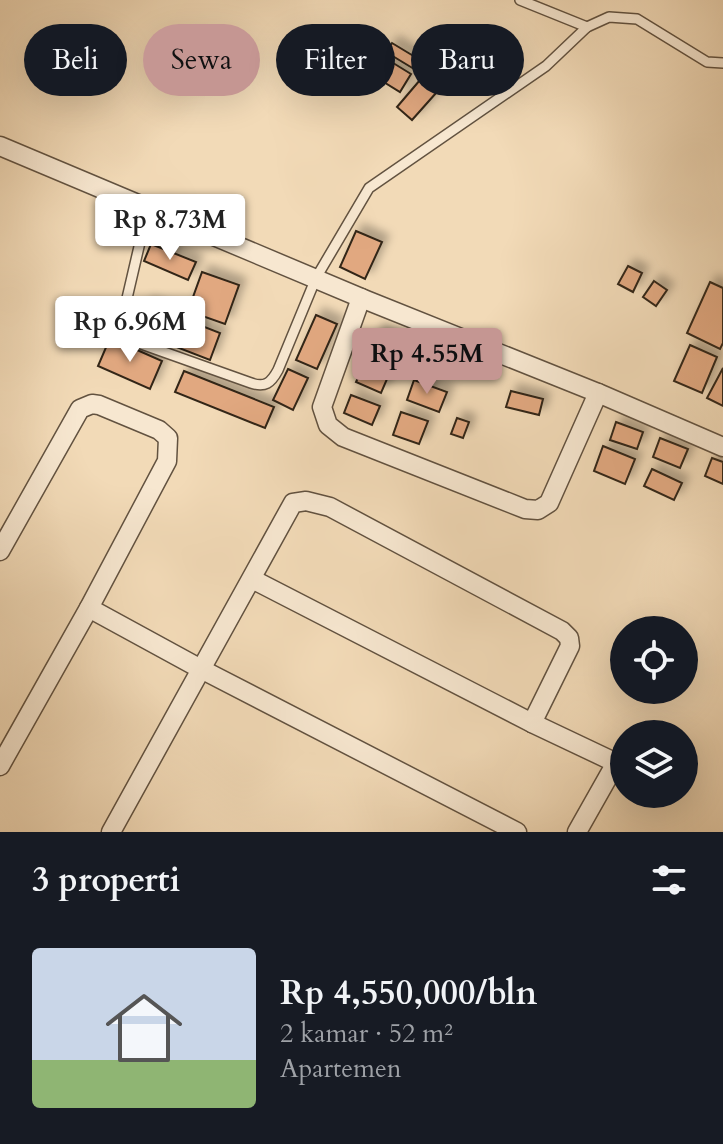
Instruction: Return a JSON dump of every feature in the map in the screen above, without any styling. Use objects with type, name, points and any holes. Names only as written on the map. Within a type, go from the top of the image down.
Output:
[{"type":"street","points":[[0,146],[723,447]]},
{"type":"street","points":[[361,298],[322,407],[328,425],[343,437],[525,509],[538,510],[549,503],[598,393]]},
{"type":"street","points":[[0,551],[80,409],[92,404],[99,405],[165,434],[170,443],[167,461],[0,766]]},
{"type":"street","points":[[111,832],[293,503],[306,501],[330,507],[562,631],[569,638],[570,646],[532,723]]},
{"type":"street","points":[[252,579],[610,760],[613,764],[577,832]]},
{"type":"street","points":[[89,608],[517,832]]},
{"type":"lane","points":[[520,0],[587,27]]},
{"type":"lane","points":[[148,208],[121,324],[122,334],[133,341],[251,383],[265,385],[271,382],[278,370],[316,278],[369,188],[546,66],[587,27],[609,17],[637,19],[707,62],[723,63]]},
{"type":"building","points":[[395,45],[411,55],[411,67],[395,57]]},
{"type":"building","points":[[395,64],[411,74],[400,92],[395,89]]},
{"type":"building","points":[[411,91],[411,96],[433,96],[412,120],[397,107]]},
{"type":"building","points":[[356,231],[382,242],[365,279],[340,267]]},
{"type":"building","points":[[151,244],[196,262],[188,280],[144,261]]},
{"type":"building","points":[[628,266],[642,273],[633,292],[618,284]]},
{"type":"building","points":[[202,272],[239,285],[225,324],[188,311]]},
{"type":"building","points":[[654,281],[667,290],[656,306],[643,297]]},
{"type":"building","points":[[710,282],[723,288],[723,343],[720,349],[687,333]]},
{"type":"building","points":[[146,304],[220,333],[210,360],[135,331]]},
{"type":"building","points":[[316,315],[337,324],[317,369],[296,360]]},
{"type":"building","points":[[377,330],[406,343],[397,363],[368,350]]},
{"type":"building","points":[[110,338],[162,361],[150,389],[98,366]]},
{"type":"building","points":[[690,345],[717,357],[702,393],[674,381]]},
{"type":"building","points":[[365,362],[390,372],[381,393],[356,382]]},
{"type":"building","points":[[723,368],[723,406],[707,398]]},
{"type":"building","points":[[288,369],[308,378],[293,410],[273,400]]},
{"type":"building","points":[[184,371],[274,407],[265,428],[175,392]]},
{"type":"building","points":[[414,380],[447,392],[439,412],[407,400]]},
{"type":"building","points":[[511,391],[543,399],[539,415],[506,407]]},
{"type":"building","points":[[351,395],[380,406],[372,425],[344,413]]},
{"type":"building","points":[[401,412],[428,421],[419,444],[393,435]]},
{"type":"building","points":[[457,418],[469,422],[463,438],[451,434]]},
{"type":"building","points":[[616,422],[643,432],[637,449],[610,440]]},
{"type":"building","points":[[660,438],[688,449],[680,468],[653,457]]},
{"type":"building","points":[[603,446],[635,459],[625,484],[594,471]]},
{"type":"building","points":[[712,458],[723,462],[723,484],[705,476]]},
{"type":"building","points":[[652,469],[682,483],[674,500],[644,486]]}]
